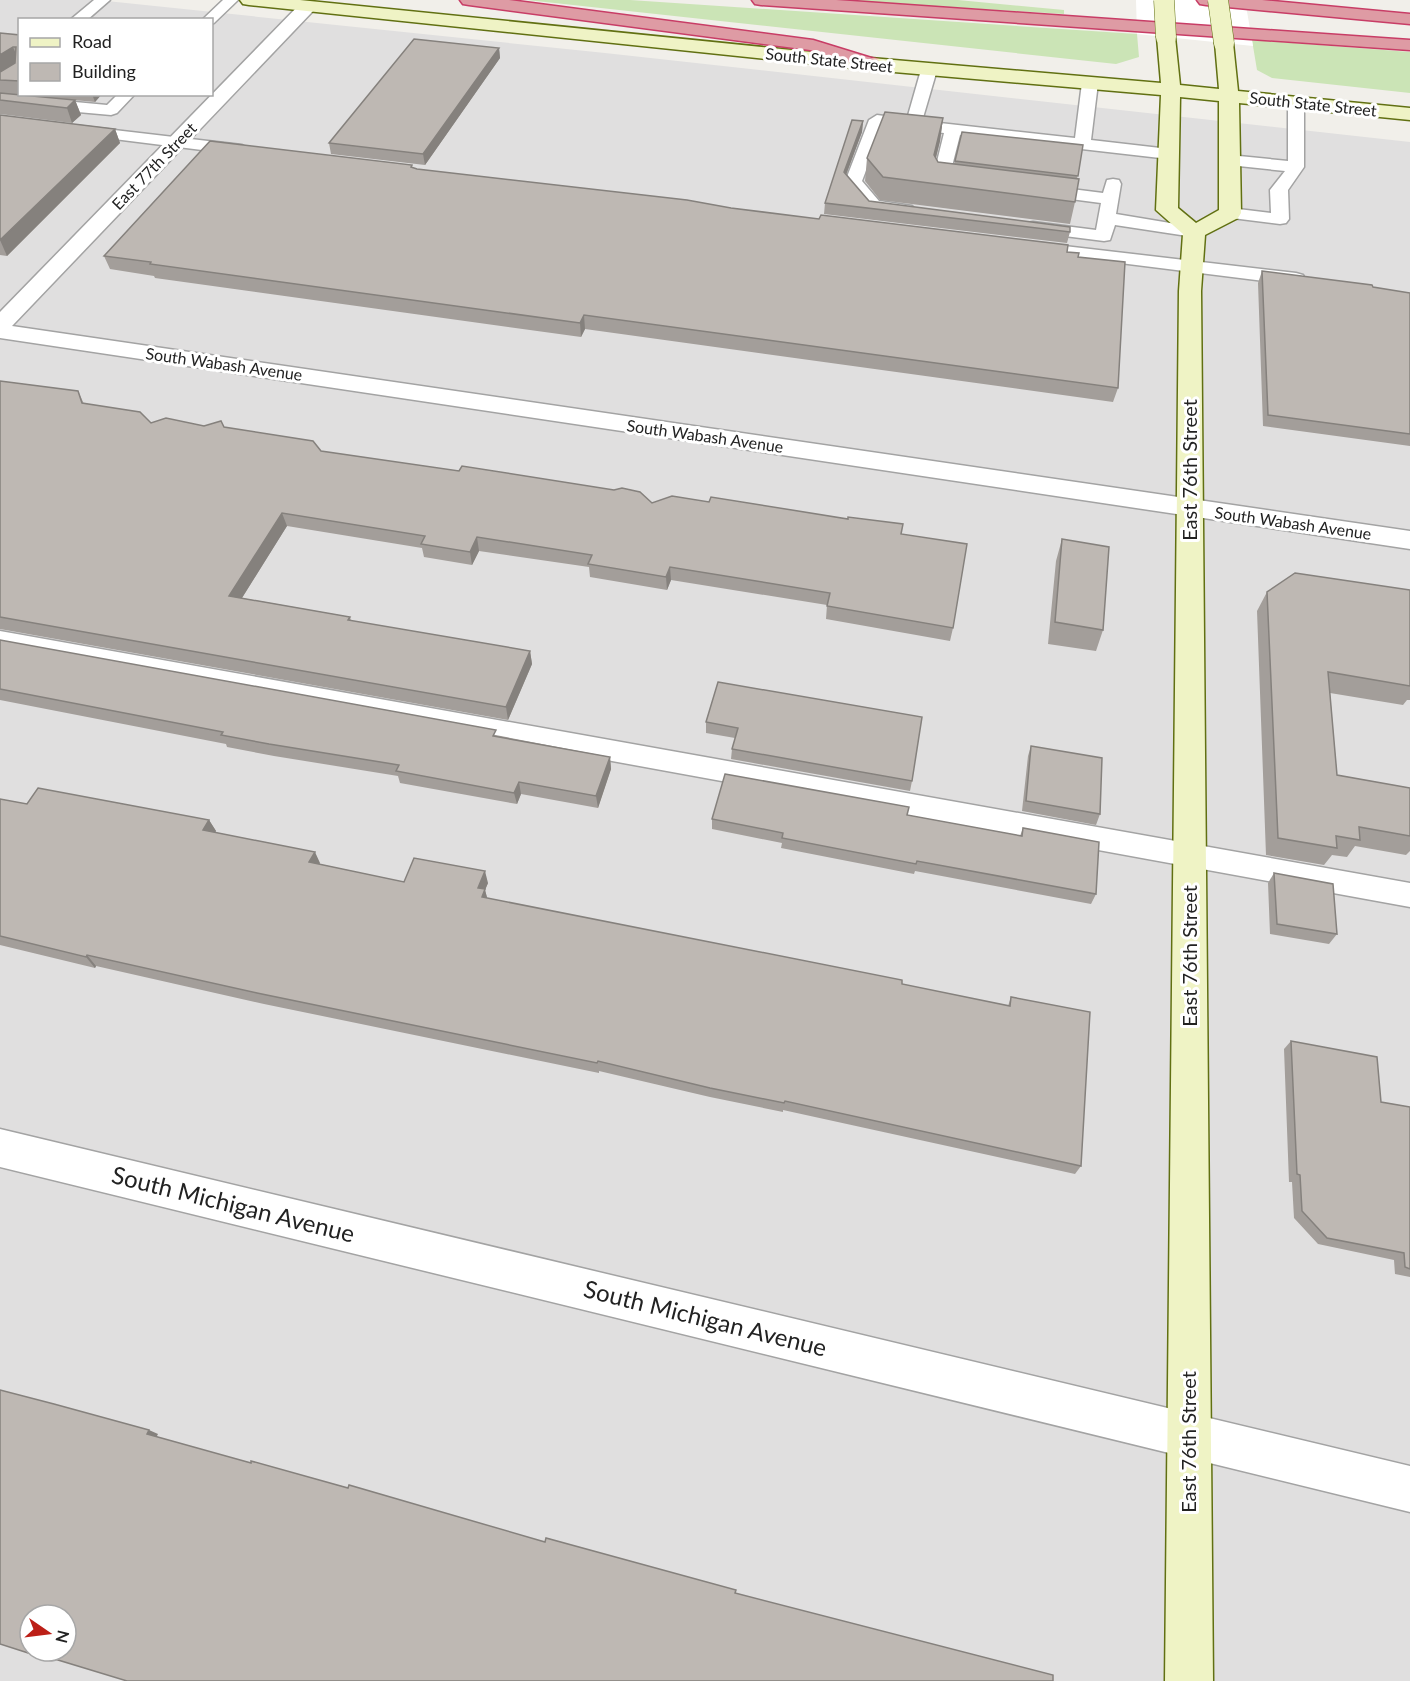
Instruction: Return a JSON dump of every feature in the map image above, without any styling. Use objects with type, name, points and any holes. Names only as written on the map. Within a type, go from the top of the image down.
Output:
[{"type":"highway","points":[[469,0],[813,45],[871,64]]},
{"type":"highway","points":[[761,0],[1410,45]]},
{"type":"highway","points":[[1206,0],[1410,19]]},
{"type":"street","name":"South State Street","points":[[249,0],[929,70],[1090,82],[1410,114]]},
{"type":"street","points":[[1164,0],[1171,90],[1167,210],[1194,232],[1230,213],[1229,96],[1218,0]]},
{"type":"street","name":"East 77th Street","points":[[0,325],[307,7]]},
{"type":"street","name":"East 76th Street","points":[[1189,1681],[1190,508],[1194,232]]},
{"type":"street","name":"South Wabash Avenue","points":[[0,331],[1410,540]]},
{"type":"street","name":"South Michigan Avenue","points":[[0,1148],[1410,1489]]},
{"type":"lane","points":[[80,18],[103,0]]},
{"type":"lane","points":[[211,18],[231,0]]},
{"type":"lane","points":[[913,125],[929,70]]},
{"type":"lane","points":[[1082,144],[1090,82]]},
{"type":"lane","points":[[0,99],[111,110],[126,96]]},
{"type":"lane","points":[[1230,213],[1280,219],[1279,190],[1296,167],[1296,102]]},
{"type":"lane","points":[[920,212],[874,206],[853,182],[877,120],[1082,144],[1116,154],[1169,154]]},
{"type":"lane","points":[[57,128],[263,153]]},
{"type":"lane","points":[[953,130],[941,178],[975,182]]},
{"type":"lane","points":[[1229,160],[1296,167]]},
{"type":"lane","points":[[1012,224],[1104,236],[1112,192],[1020,188]]},
{"type":"lane","points":[[1107,219],[1194,232]]},
{"type":"lane","points":[[1018,245],[1318,282]]},
{"type":"lane","points":[[0,640],[1410,895]]},
{"type":"shaded area","points":[[0,0],[97,0],[605,53],[1410,142],[1410,1681],[0,1681]]},
{"type":"green space","points":[[527,0],[630,0],[1137,34],[1139,57],[1116,64]]},
{"type":"green space","points":[[835,0],[958,0],[1064,10],[1064,14]]},
{"type":"green space","points":[[1252,40],[1410,52],[1410,93],[1272,78],[1257,70]]},
{"type":"pier","points":[[1136,0],[1245,0],[1253,46],[1137,34]]},
{"type":"building","points":[[0,33],[18,35],[18,81],[0,80],[0,72],[15,63],[16,47],[0,55]]},
{"type":"building","points":[[414,39],[499,48],[423,154],[329,143]]},
{"type":"building","points":[[0,93],[75,100],[67,108],[0,100]]},
{"type":"building","points":[[885,112],[943,118],[934,155],[938,162],[1079,179],[1075,202],[883,177],[867,158]]},
{"type":"building","points":[[0,115],[115,129],[0,240]]},
{"type":"building","points":[[852,120],[863,121],[844,172],[869,201],[1070,227],[1070,232],[825,203]]},
{"type":"building","points":[[962,132],[1083,145],[1078,176],[955,161]]},
{"type":"building","points":[[210,141],[412,165],[411,167],[417,169],[687,200],[819,219],[821,215],[1068,245],[1067,252],[1079,253],[1078,257],[1125,262],[1118,388],[584,315],[580,323],[104,256]]},
{"type":"building","points":[[1262,271],[1372,285],[1410,293],[1410,434],[1268,415]]},
{"type":"building","points":[[0,381],[78,391],[82,403],[140,412],[151,423],[166,418],[204,426],[221,421],[224,427],[313,441],[321,451],[459,471],[462,466],[614,490],[622,488],[640,492],[652,503],[672,496],[709,502],[711,497],[848,519],[848,517],[903,524],[901,534],[967,544],[953,628],[827,606],[830,593],[670,567],[666,577],[588,564],[592,555],[477,537],[470,552],[421,544],[425,536],[282,513],[229,596],[350,617],[348,620],[530,651],[506,707],[0,617]]},
{"type":"building","points":[[1062,539],[1109,547],[1103,630],[1055,622]]},
{"type":"building","points":[[1295,573],[1410,590],[1410,686],[1328,672],[1337,775],[1410,788],[1410,836],[1359,827],[1360,840],[1336,836],[1337,848],[1278,838],[1267,592]]},
{"type":"building","points":[[0,640],[496,730],[493,736],[610,757],[596,796],[519,782],[514,793],[396,771],[399,765],[221,735],[223,732],[0,689]]},
{"type":"building","points":[[718,682],[922,717],[912,781],[732,749],[738,728],[706,722]]},
{"type":"building","points":[[1031,746],[1102,758],[1100,814],[1026,801]]},
{"type":"building","points":[[725,774],[909,807],[907,815],[1022,836],[1023,828],[1099,842],[1096,894],[917,861],[916,864],[782,838],[783,833],[712,819]]},
{"type":"building","points":[[38,788],[209,820],[203,830],[315,852],[309,862],[404,882],[414,858],[485,871],[478,888],[485,889],[482,897],[902,980],[902,984],[1010,1006],[1011,997],[1090,1012],[1081,1166],[785,1101],[784,1103],[710,1088],[598,1061],[597,1063],[257,993],[87,955],[86,957],[0,936],[0,799],[27,804]]},
{"type":"building","points":[[1274,873],[1333,884],[1337,934],[1277,924]]},
{"type":"building","points":[[1291,1041],[1377,1057],[1381,1102],[1410,1107],[1410,1269],[1405,1267],[1404,1253],[1327,1238],[1302,1211],[1300,1175],[1297,1174]]},
{"type":"building","points":[[0,1390],[149,1430],[147,1434],[251,1463],[251,1461],[348,1488],[349,1485],[545,1542],[546,1538],[736,1590],[735,1593],[1053,1675],[1053,1681],[127,1681],[68,1663],[78,1663],[78,1603],[18,1603],[18,1650],[0,1644]]}]
